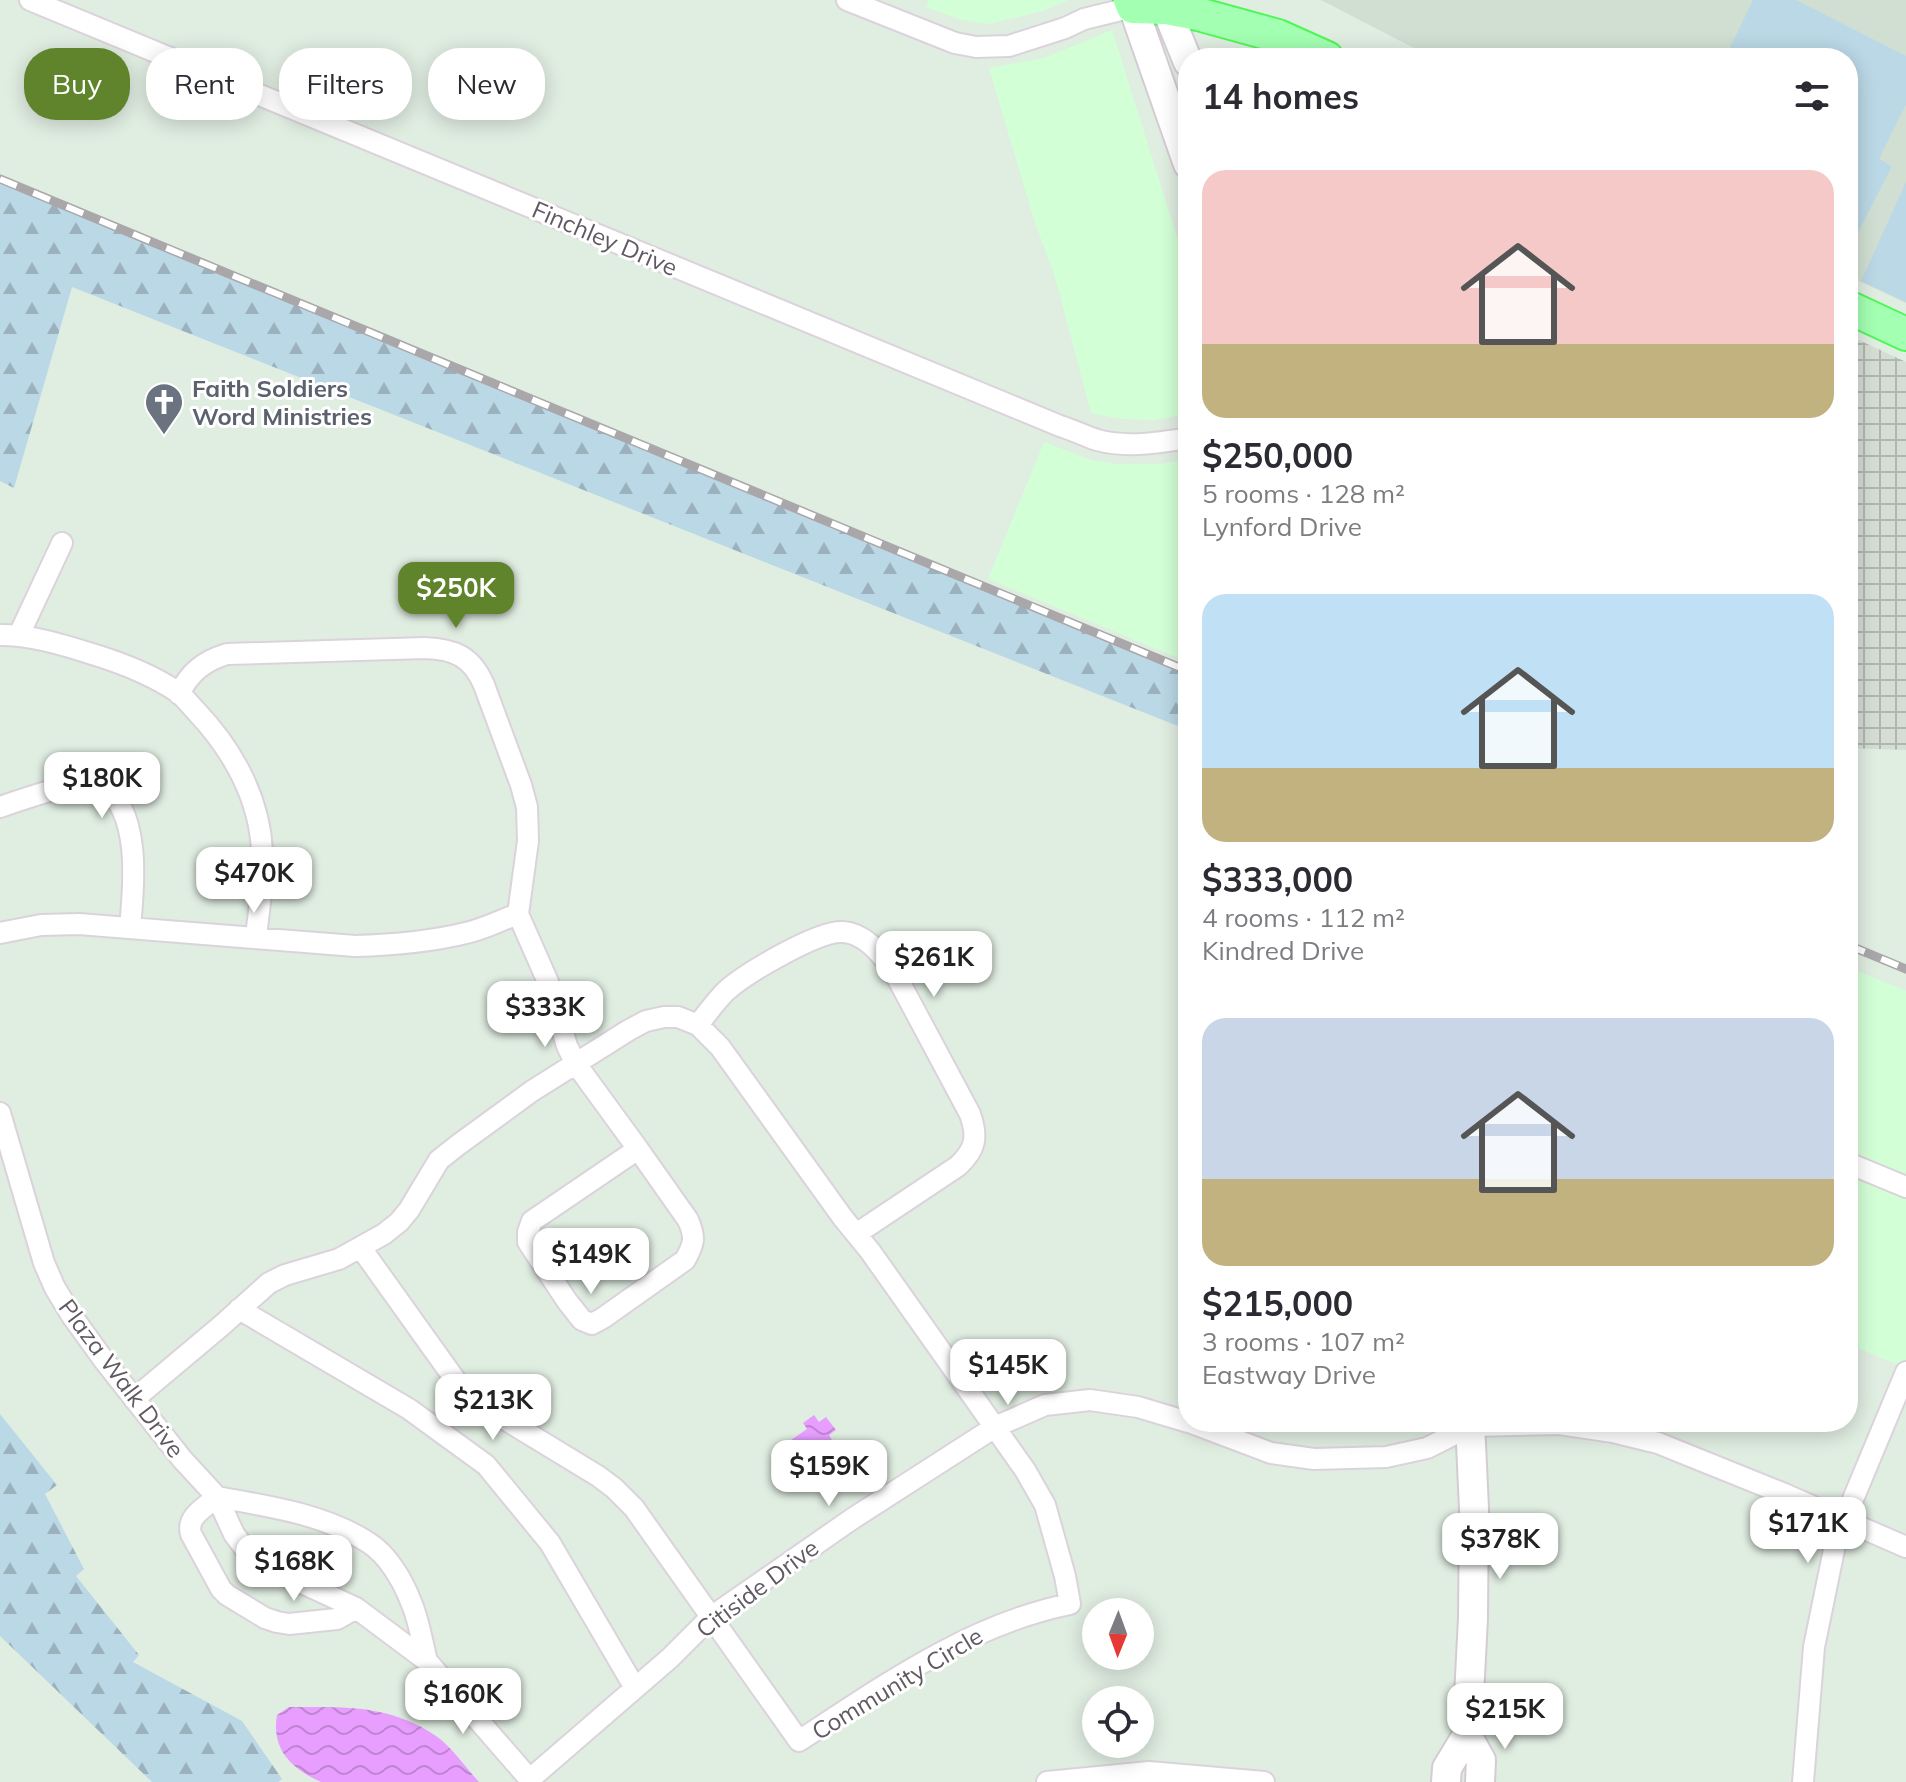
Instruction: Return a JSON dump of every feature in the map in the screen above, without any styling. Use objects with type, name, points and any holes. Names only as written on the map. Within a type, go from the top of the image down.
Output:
[{"type":"main road","points":[[1148,4],[1278,36],[1302,48]]},
{"type":"main road","points":[[1148,4],[1178,48]]},
{"type":"main road","points":[[1148,4],[1178,124]]},
{"type":"main road","points":[[1858,312],[1906,334]]},
{"type":"main road","points":[[1446,1782],[1447,1768],[1467,1735],[1474,1556],[1471,1432]]},
{"type":"main road","points":[[1467,1735],[1481,1760],[1480,1782]]},
{"type":"street","name":"Finchley Drive","points":[[30,0],[1060,426],[1097,440],[1119,443],[1178,440]]},
{"type":"street","points":[[847,0],[955,43],[976,47],[1009,46],[1084,19],[1148,4]]},
{"type":"street","points":[[62,543],[9,635],[49,641],[140,672],[179,694],[222,740],[250,796],[259,826],[262,851],[256,937]]},
{"type":"street","points":[[179,694],[195,670],[227,654],[425,648],[464,657],[477,670],[484,685],[527,807],[528,841],[518,914],[548,982],[567,1046],[576,1064],[638,1149],[688,1220],[693,1232],[693,1247],[685,1260],[592,1324],[582,1320],[567,1301],[528,1242],[528,1232],[532,1221],[638,1149]]},
{"type":"street","points":[[0,807],[91,780],[109,790],[125,818],[131,843],[134,872],[130,927]]},
{"type":"street","points":[[0,933],[25,927],[79,924],[355,946],[394,945],[469,933],[518,914]]},
{"type":"street","points":[[134,1399],[269,1283],[339,1259],[399,1222],[439,1160],[532,1091],[646,1021],[678,1017],[698,1025],[728,989],[787,951],[828,933],[842,932],[854,934],[867,942],[892,968],[975,1128],[975,1139],[968,1157],[958,1166],[856,1234]]},
{"type":"street","name":"Community Circle","points":[[361,1248],[456,1381],[478,1403],[614,1488],[634,1508],[799,1741],[965,1639],[1040,1610],[1070,1604],[1045,1505],[1025,1470],[720,1047],[698,1025]]},
{"type":"street","name":"Plaza Walk Drive","points":[[0,1113],[44,1263],[55,1288],[134,1399],[217,1497],[234,1534],[246,1550],[272,1569],[356,1608],[427,1661],[531,1781]]},
{"type":"street","points":[[1858,1167],[1906,1187]]},
{"type":"street","points":[[239,1309],[409,1409],[486,1465],[550,1543],[635,1688]]},
{"type":"street","points":[[1803,1782],[1814,1647],[1833,1553],[1843,1521],[1906,1372]]},
{"type":"street","name":"Citiside Drive","points":[[531,1781],[670,1658],[711,1617],[852,1519],[995,1427],[1045,1405],[1090,1400],[1138,1407],[1178,1419]]},
{"type":"street","name":"Citiside Drive","points":[[1215,1432],[1271,1453],[1314,1459],[1386,1457],[1427,1448],[1456,1432]]},
{"type":"street","points":[[1613,1432],[1658,1443],[1906,1547]]},
{"type":"street","points":[[217,1497],[191,1520],[189,1527],[216,1581],[227,1595],[265,1618],[289,1624],[337,1619],[356,1608]]},
{"type":"street","name":"Plaza Walk Drive","points":[[217,1497],[310,1517],[370,1543],[387,1559],[412,1603],[427,1661]]},
{"type":"street","points":[[1047,1782],[1149,1772],[1264,1782]]},
{"type":"shaded area","points":[[929,0],[1068,0],[1043,11],[988,24],[961,20],[926,7]]},
{"type":"shaded area","points":[[1321,0],[1906,0],[1906,303],[1858,281],[1858,48],[1414,48]]},
{"type":"shaded area","points":[[1112,30],[1178,240],[1178,416],[1154,420],[1121,419],[1091,413],[1055,277],[1034,220],[989,68],[1044,58]]},
{"type":"shaded area","points":[[1858,340],[1906,362],[1906,750],[1858,748]]},
{"type":"shaded area","points":[[1044,442],[1091,460],[1116,464],[1178,461],[1178,658],[988,579]]},
{"type":"shaded area","points":[[1858,971],[1906,991],[1906,1368],[1858,1348]]},
{"type":"green space","points":[[1753,0],[1796,0],[1906,56],[1906,104],[1879,159],[1892,166],[1858,232],[1858,48],[1730,48]]},
{"type":"green space","points":[[0,181],[1178,668],[1178,726],[72,287],[14,488],[0,481]]},
{"type":"green space","points":[[1906,182],[1906,302],[1861,281]]},
{"type":"green space","points":[[0,1414],[57,1485],[45,1494],[84,1569],[76,1576],[139,1655],[133,1662],[242,1721],[282,1779],[278,1782],[152,1782],[0,1636]]},
{"type":"water","points":[[814,1415],[819,1422],[826,1417],[836,1430],[829,1435],[833,1442],[823,1450],[817,1444],[791,1462],[781,1447],[807,1429],[803,1423]]},
{"type":"water","points":[[289,1707],[365,1710],[401,1718],[442,1740],[479,1782],[321,1782],[301,1771],[281,1748],[277,1738],[277,1715]]},
{"type":"railway","points":[[0,179],[1178,667]]},
{"type":"railway","points":[[1858,949],[1906,969]]},
{"type":"place","name":"Faith Soldiers Word Ministries","points":[[164,436]]}]
